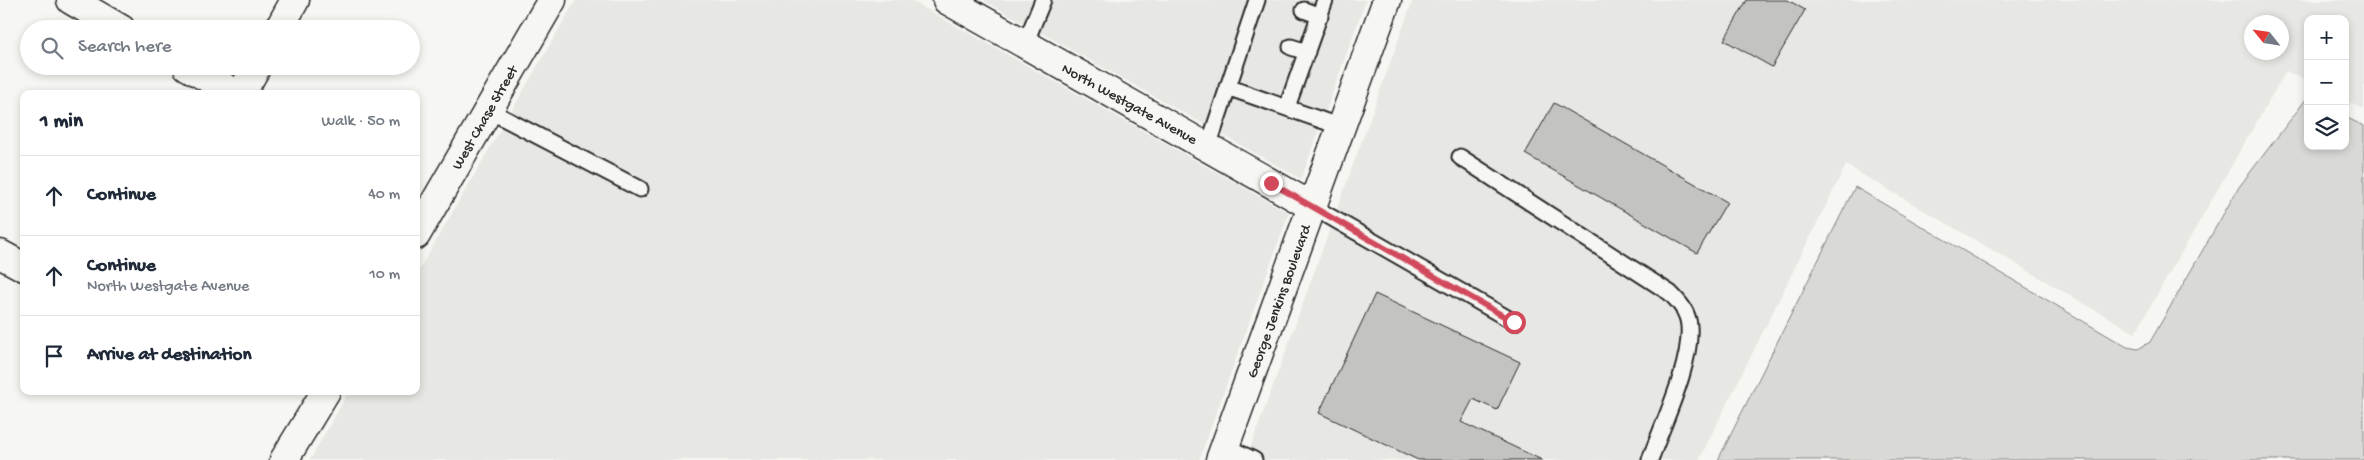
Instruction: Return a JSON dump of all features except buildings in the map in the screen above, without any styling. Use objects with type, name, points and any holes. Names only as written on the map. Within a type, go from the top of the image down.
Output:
[{"type":"street","points":[[71,0],[105,20]]},
{"type":"street","points":[[284,20],[295,0]]},
{"type":"street","name":"West Chase Street","points":[[420,228],[552,0]]},
{"type":"street","name":"North Westgate Avenue","points":[[947,0],[1313,206]]},
{"type":"street","name":"George Jenkins Boulevard","points":[[1223,453],[1387,0]]},
{"type":"street","points":[[203,75],[229,90]]},
{"type":"street","points":[[243,90],[252,75]]},
{"type":"street","points":[[0,254],[20,265]]},
{"type":"street","points":[[284,460],[324,395]]},
{"type":"lane","points":[[1026,44],[1043,0]]},
{"type":"lane","points":[[1208,147],[1227,86],[1251,33],[1257,0]]},
{"type":"lane","points":[[1286,107],[1325,0]]},
{"type":"lane","points":[[1304,10],[1320,16]]},
{"type":"lane","points":[[1291,47],[1307,52]]},
{"type":"lane","points":[[1227,86],[1341,127]]},
{"type":"lane","points":[[488,110],[640,188]]},
{"type":"lane","points":[[1460,157],[1670,293],[1683,306],[1689,325],[1686,357],[1650,460]]},
{"type":"lane","points":[[1313,206],[1514,322]]},
{"type":"lane","points":[[1223,453],[1254,460]]},
{"type":"shaded area","points":[[576,0],[910,0],[1289,213],[1199,460],[310,460],[347,395],[420,395],[420,268]]},
{"type":"shaded area","points":[[983,0],[1366,0],[1301,179]]},
{"type":"shaded area","points":[[1413,0],[2364,0],[2364,109],[2349,102],[2349,15],[2304,15],[2304,79],[2286,71],[2135,333],[1846,165],[1699,460],[1246,460]]},
{"type":"shaded area","points":[[2304,102],[2304,150],[2349,150],[2349,119],[2364,126],[2364,460],[1718,460],[1855,187],[2127,347],[2138,349],[2150,342],[2239,187]]},
{"type":"route","points":[[1271,183],[1514,322]]}]
